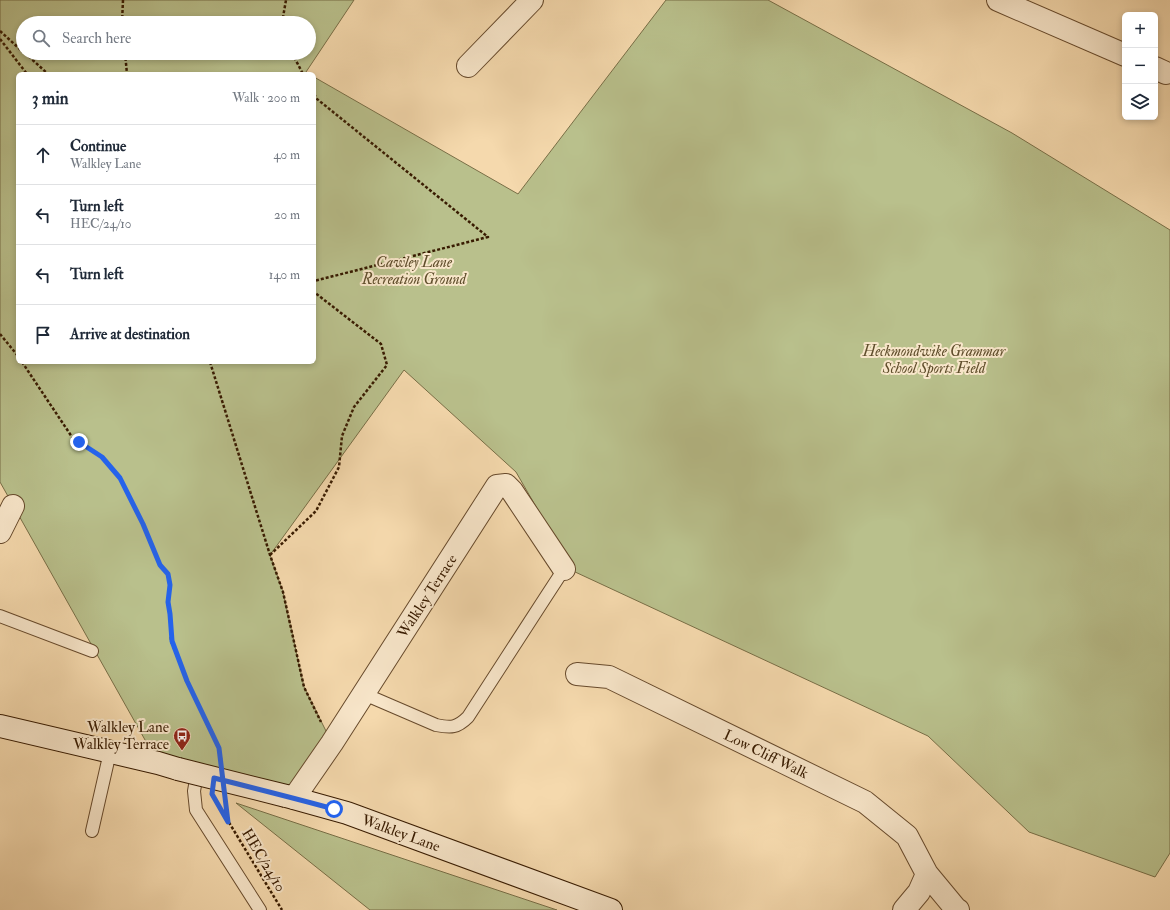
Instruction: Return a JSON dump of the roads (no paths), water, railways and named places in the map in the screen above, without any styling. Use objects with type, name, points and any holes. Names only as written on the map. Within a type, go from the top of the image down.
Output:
[{"type":"street","points":[[468,66],[532,0]]},
{"type":"street","points":[[998,0],[1122,54]]},
{"type":"street","name":"Walkley Terrace","points":[[290,797],[332,744],[497,486],[506,485],[512,491],[564,569]]},
{"type":"street","points":[[0,532],[13,506]]},
{"type":"street","name":"Low Cliff Walk","points":[[578,674],[609,677],[865,802],[907,836],[927,874],[958,910]]},
{"type":"street","name":"Walkley Lane","points":[[0,726],[110,752],[203,771],[347,812],[611,910]]},
{"type":"street","points":[[904,910],[919,892],[927,874]]},
{"type":"lane","points":[[364,694],[436,725],[453,727],[461,724],[468,717],[564,569]]},
{"type":"lane","points":[[0,616],[92,651]]},
{"type":"lane","points":[[92,831],[110,752]]},
{"type":"lane","points":[[203,771],[194,791],[196,810],[260,910]]},
{"type":"place","name":"Walkley Lane Walkley Terrace","points":[[182,751]]},
{"type":"park label","name":"Cawley Lane Recreation Ground","points":[[414,270]]},
{"type":"park label","name":"Heckmondwike Grammar School Sports Field","points":[[934,360]]}]
